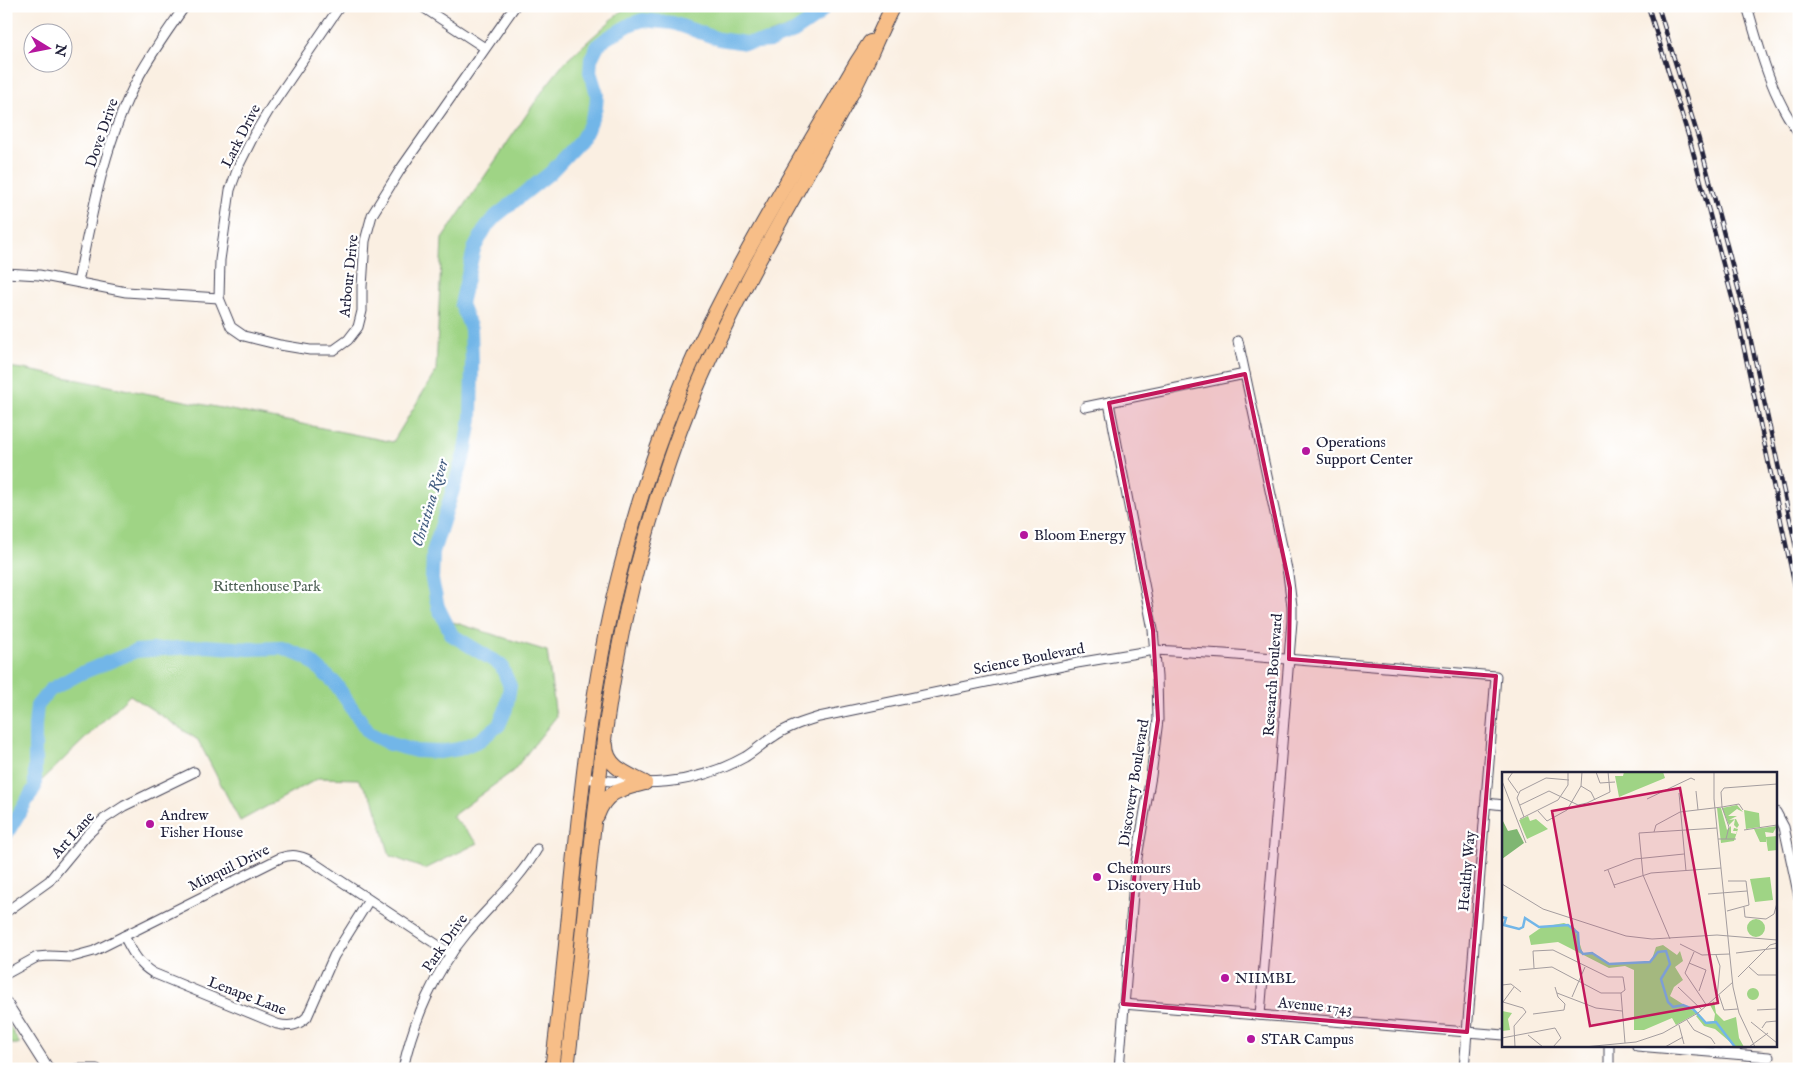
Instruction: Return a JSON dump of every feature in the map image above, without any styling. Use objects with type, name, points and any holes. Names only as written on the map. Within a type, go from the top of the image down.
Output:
[{"type":"main road","points":[[567,1069],[606,722],[620,634],[654,508],[683,423],[705,368],[737,303],[866,67],[890,11]]},
{"type":"main road","points":[[552,1069],[584,778],[597,681],[617,583],[642,494],[699,346],[728,288],[857,62],[890,11]]},
{"type":"main road","points":[[606,722],[606,752],[611,762],[645,783]]},
{"type":"main road","points":[[592,834],[598,813],[611,794],[645,783]]},
{"type":"street","name":"Dove Drive","points":[[78,282],[91,218],[108,152],[124,109],[137,80],[185,6]]},
{"type":"street","name":"Lark Drive","points":[[219,298],[220,260],[225,220],[230,190],[239,165],[271,107],[340,6]]},
{"type":"street","points":[[421,6],[485,48]]},
{"type":"street","name":"Arbour Drive","points":[[219,298],[231,327],[244,336],[310,350],[334,350],[348,340],[358,328],[362,310],[365,241],[372,215],[400,170],[515,6]]},
{"type":"street","points":[[1747,6],[1769,76],[1780,102],[1799,133]]},
{"type":"street","points":[[6,273],[39,275],[126,292],[219,298]]},
{"type":"street","name":"Research Boulevard","points":[[1238,341],[1290,588],[1292,621],[1260,1016]]},
{"type":"street","points":[[1085,407],[1245,374]]},
{"type":"street","name":"Discovery Boulevard","points":[[1109,403],[1153,630],[1158,720],[1157,741],[1135,869],[1118,1069]]},
{"type":"street","name":"Science Boulevard","points":[[584,778],[645,783],[678,781],[711,773],[747,756],[784,730],[819,717],[1077,663],[1155,650],[1496,676]]},
{"type":"street","name":"Healthy Way","points":[[1464,1069],[1496,676]]},
{"type":"street","name":"Art Lane","points":[[6,912],[49,881],[87,835],[104,819],[124,806],[194,772]]},
{"type":"street","points":[[1486,803],[1502,805]]},
{"type":"street","points":[[1778,816],[1784,827],[1799,897]]},
{"type":"street","name":"Park Drive","points":[[403,1069],[418,1020],[450,954],[524,869],[538,849]]},
{"type":"street","name":"Minquil Drive","points":[[6,974],[37,957],[79,956],[94,951],[287,856],[305,858],[450,954]]},
{"type":"street","name":"Lenape Lane","points":[[124,936],[136,959],[153,973],[278,1024],[288,1026],[298,1024],[307,1017],[334,956],[369,900]]},
{"type":"street","points":[[6,1004],[48,1069]]},
{"type":"street","name":"Avenue 1743","points":[[1123,1004],[1502,1035]]},
{"type":"street","points":[[1609,1069],[1610,1048]]},
{"type":"street","points":[[1661,1048],[1769,1057]]},
{"type":"street","points":[[76,1069],[97,1069]]},
{"type":"highlighted area","points":[[1245,374],[1290,588],[1289,659],[1496,676],[1467,1032],[1123,1004],[1135,869],[1158,720],[1153,630],[1109,403]]},
{"type":"green space","name":"Rittenhouse Park","points":[[627,6],[823,6],[816,17],[746,43],[719,39],[673,23],[643,20],[631,24],[598,45],[590,66],[597,94],[596,107],[581,140],[550,173],[496,216],[486,227],[474,249],[461,304],[471,329],[471,418],[466,449],[433,552],[434,594],[443,619],[547,651],[556,717],[513,771],[452,816],[478,843],[425,869],[390,856],[374,801],[358,779],[319,778],[240,821],[198,740],[130,695],[35,787],[6,835],[6,367],[393,442],[436,371],[442,239],[546,86],[565,62]]},
{"type":"green space","points":[[6,1020],[20,1044],[6,1044]]},
{"type":"waterway","name":"Christina River","points":[[6,835],[35,787],[35,726],[37,706],[50,690],[79,674],[136,651],[206,646],[249,649],[282,648],[307,658],[335,683],[369,733],[390,744],[416,751],[439,752],[459,749],[480,740],[499,725],[506,709],[510,686],[501,665],[452,635],[438,607],[432,580],[433,552],[466,449],[471,418],[471,329],[461,304],[474,249],[486,227],[496,216],[550,173],[581,140],[596,107],[597,94],[590,72],[591,59],[598,45],[607,38],[631,24],[643,20],[673,23],[719,39],[746,43],[771,41],[794,32],[816,17],[826,6]]},
{"type":"railway","points":[[1648,6],[1690,141],[1737,316],[1799,605]]},
{"type":"railway","points":[[1658,6],[1699,140],[1745,314],[1799,561]]},
{"type":"place","name":"Operations Support Center","points":[[1306,451]]},
{"type":"place","name":"Bloom Energy","points":[[1024,535]]},
{"type":"place","name":"Andrew Fisher House","points":[[150,824]]},
{"type":"place","name":"Chemours Discovery Hub","points":[[1097,877]]},
{"type":"place","name":"NIIMBL","points":[[1225,978]]},
{"type":"place","name":"STAR Campus","points":[[1251,1039]]}]
